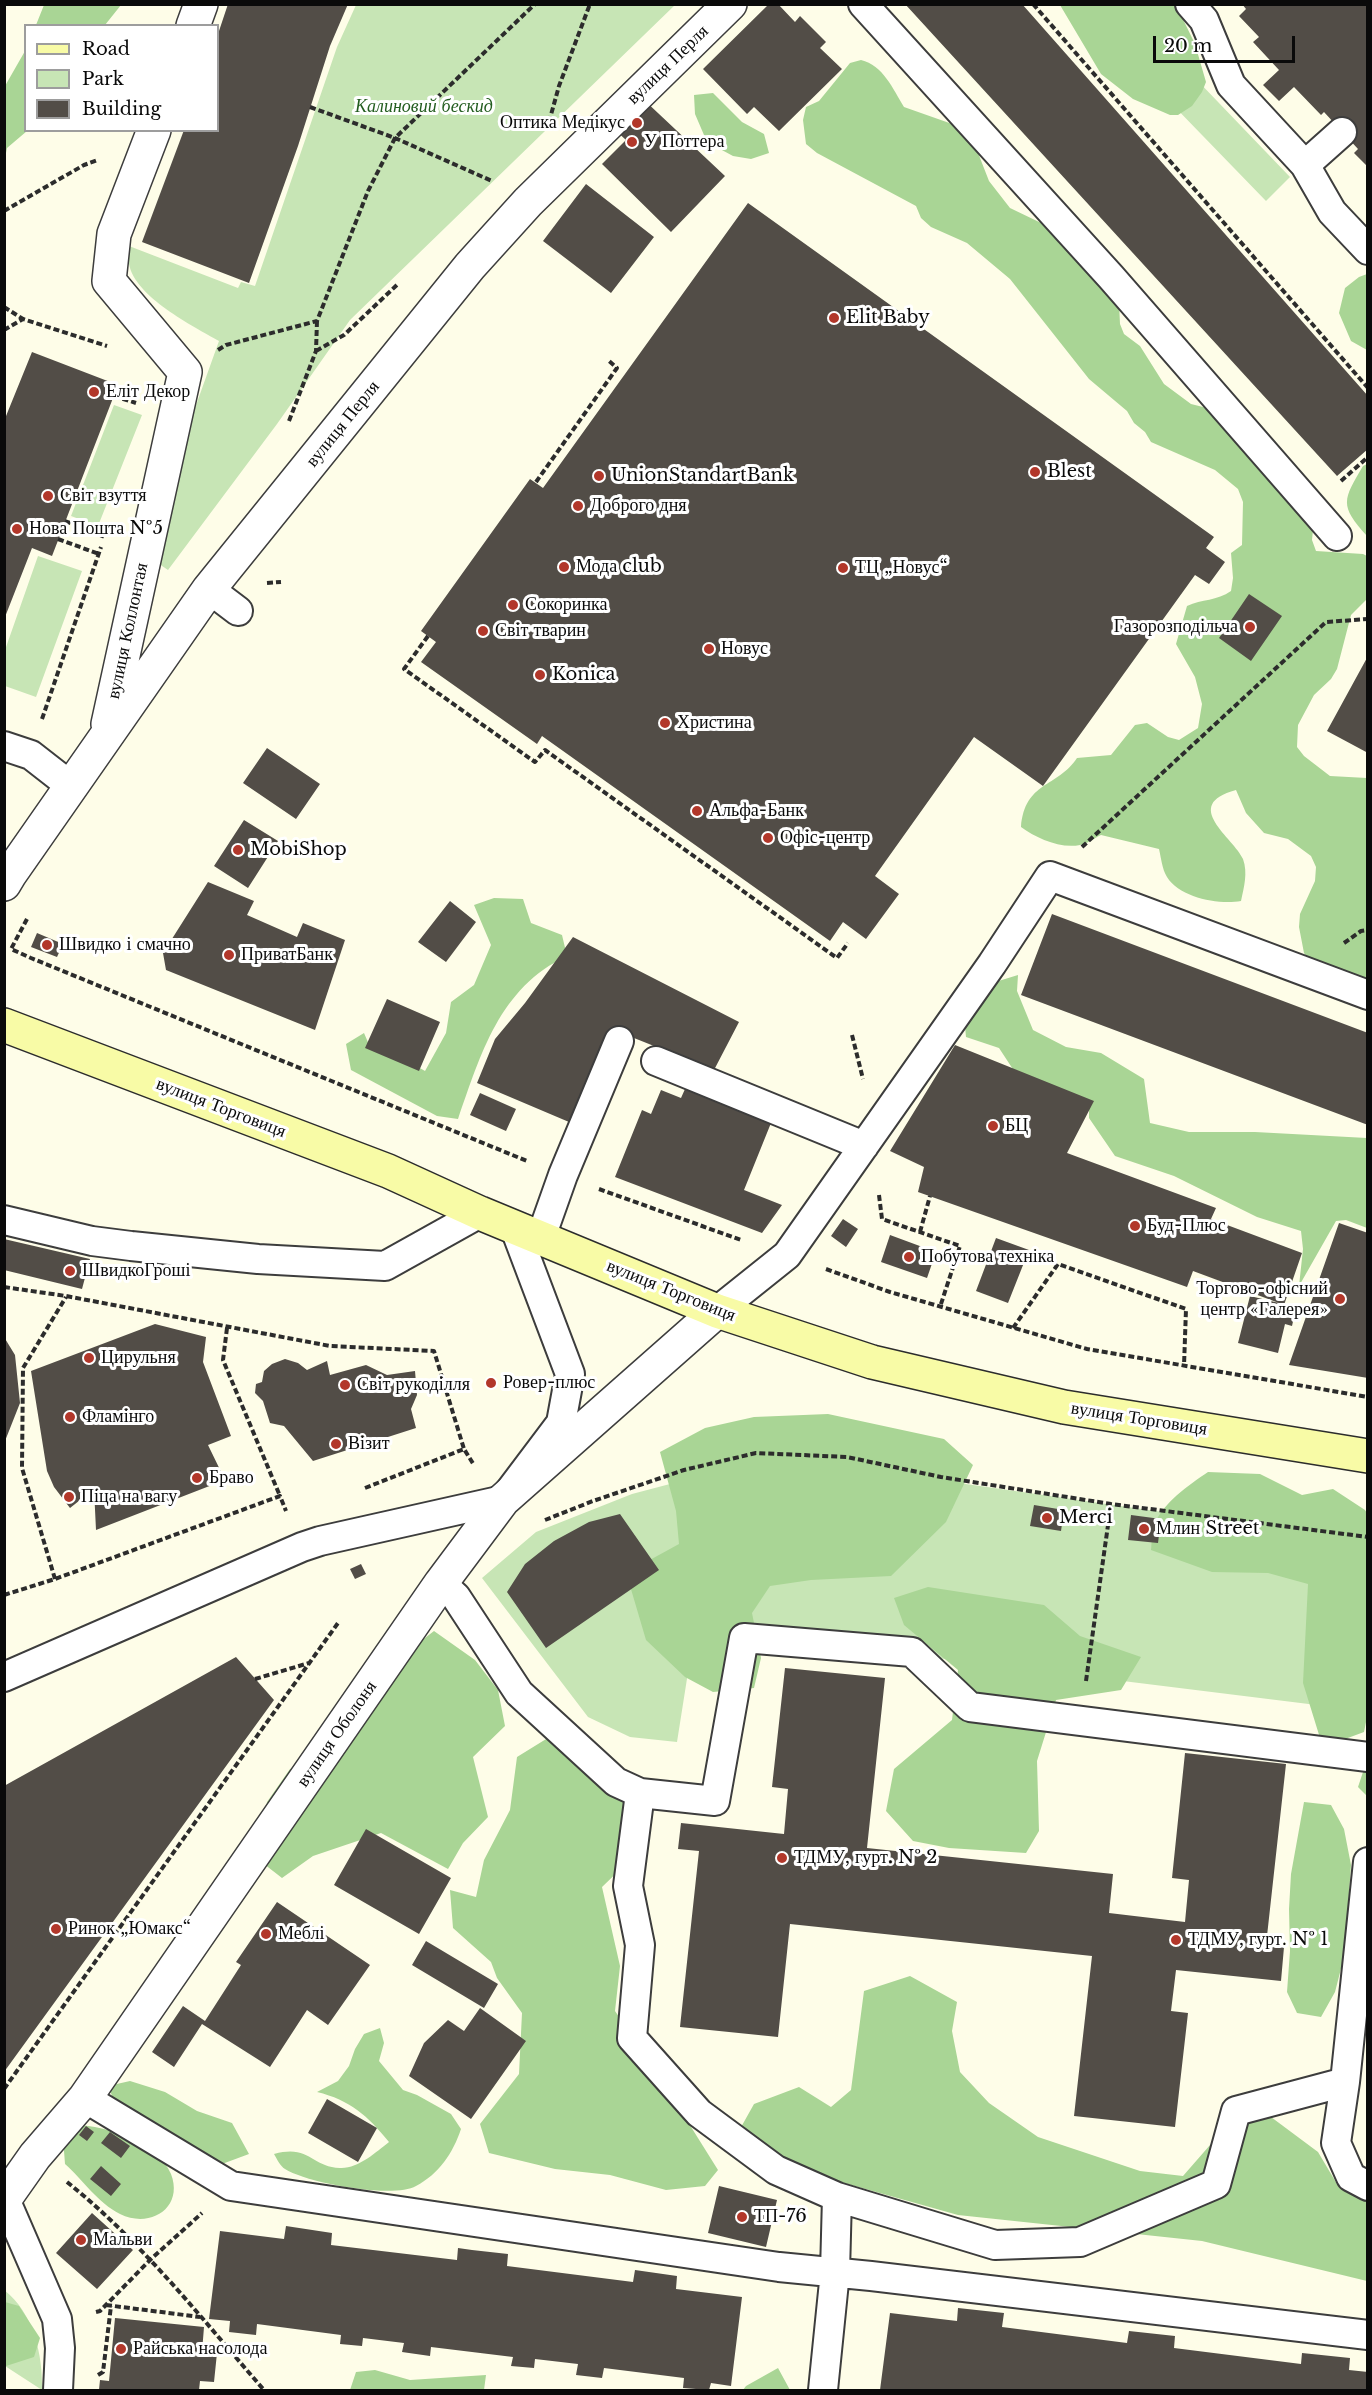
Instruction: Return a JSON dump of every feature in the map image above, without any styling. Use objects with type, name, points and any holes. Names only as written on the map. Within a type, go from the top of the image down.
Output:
[{"type":"main road","name":"вулиця Торговиця","points":[[4,1025],[388,1172],[480,1213],[717,1311],[872,1362],[1064,1407],[1368,1456]]},
{"type":"street","points":[[194,24],[201,4]]},
{"type":"street","name":"вулиця Перля","points":[[4,885],[10,873],[72,788],[209,589],[470,266],[535,195],[730,4]]},
{"type":"street","points":[[152,136],[114,234],[109,281],[185,372]]},
{"type":"street","name":"вулиця Коллонтая","points":[[104,739],[185,372]]},
{"type":"street","name":"вулиця Оболоня","points":[[5,2200],[35,2156],[85,2098],[441,1582],[503,1500],[717,1311]]},
{"type":"lane","points":[[863,4],[1111,277],[1337,536]]},
{"type":"lane","points":[[1190,4],[1204,20],[1231,85],[1305,165],[1332,212],[1368,250]]},
{"type":"lane","points":[[1305,165],[1342,132]]},
{"type":"lane","points":[[209,589],[238,611]]},
{"type":"lane","points":[[18,751],[72,788]]},
{"type":"lane","points":[[717,1311],[786,1255],[992,964],[1050,876],[1368,994]]},
{"type":"lane","points":[[4,1677],[302,1547],[503,1500],[561,1424],[570,1374],[527,1232],[563,1175],[619,1041]]},
{"type":"lane","points":[[656,1062],[856,1157]]},
{"type":"lane","points":[[4,1220],[92,1240],[131,1246],[258,1259],[385,1266],[480,1213]]},
{"type":"lane","points":[[441,1582],[456,1597],[519,1693],[616,1782],[640,1793],[715,1801],[744,1638],[912,1652],[970,1707],[1368,1757]]},
{"type":"lane","points":[[640,1793],[628,1886],[640,1945],[632,2038],[699,2113],[776,2170],[837,2197],[995,2245],[1080,2242],[1216,2184],[1236,2112],[1345,2082]]},
{"type":"lane","points":[[1368,1862],[1345,2082],[1336,2143],[1351,2177],[1368,2187]]},
{"type":"lane","points":[[85,2098],[231,2187],[779,2267],[1368,2335]]},
{"type":"lane","points":[[823,2391],[835,2272],[837,2197]]},
{"type":"lane","points":[[5,2200],[57,2319],[60,2348],[58,2391]]},
{"type":"path","points":[[185,372],[226,345],[317,321],[368,191],[394,138],[535,4]]},
{"type":"path","points":[[547,132],[559,86],[590,4]]},
{"type":"path","points":[[1033,4],[1368,388]]},
{"type":"path","points":[[310,107],[394,138],[501,185]]},
{"type":"path","points":[[4,211],[84,165],[152,136]]},
{"type":"path","points":[[4,308],[23,319],[110,347]]},
{"type":"path","points":[[4,330],[23,319]]},
{"type":"path","points":[[536,482],[617,368],[609,361]]},
{"type":"path","points":[[114,396],[130,401]]},
{"type":"path","points":[[65,521],[105,537]]},
{"type":"path","points":[[18,751],[109,526]]},
{"type":"path","points":[[58,539],[99,554]]},
{"type":"path","points":[[1050,876],[1326,622],[1368,619]]},
{"type":"path","points":[[428,636],[404,669],[535,762],[545,750],[837,958],[848,943]]},
{"type":"path","points":[[11,949],[563,1175],[751,1243]]},
{"type":"path","points":[[856,1157],[878,1186],[882,1219],[960,1246],[940,1306]]},
{"type":"path","points":[[920,1232],[930,1196]]},
{"type":"path","points":[[1013,1328],[1058,1264],[1186,1309],[1184,1366]]},
{"type":"path","points":[[825,1269],[940,1306],[1087,1349],[1368,1397]]},
{"type":"path","points":[[4,1287],[66,1296],[330,1346],[435,1351],[464,1449],[478,1470]]},
{"type":"path","points":[[55,1579],[22,1468],[23,1368],[66,1296]]},
{"type":"path","points":[[228,1328],[222,1360],[289,1517]]},
{"type":"path","points":[[355,1492],[464,1449]]},
{"type":"path","points":[[536,1524],[593,1501],[684,1470],[756,1454],[847,1457],[941,1477],[1111,1504],[1368,1537]]},
{"type":"path","points":[[4,1595],[55,1579],[280,1496]]},
{"type":"path","points":[[1080,1720],[1111,1504]]},
{"type":"path","points":[[4,2089],[338,1623]]},
{"type":"path","points":[[255,1679],[310,1663]]},
{"type":"path","points":[[35,2156],[92,2202],[150,2260],[264,2391]]},
{"type":"path","points":[[57,2319],[100,2312],[150,2260],[231,2187]]},
{"type":"path","points":[[109,2305],[201,2317]]},
{"type":"path","points":[[92,2379],[103,2372],[109,2305]]},
{"type":"green space","points":[[44,4],[121,5],[106,24],[36,24]]},
{"type":"green space","name":"Калиновий бескид","points":[[356,5],[675,5],[350,320],[277,424],[168,570],[143,553],[219,341],[166,309],[142,288],[129,264],[129,246],[238,288],[241,282],[255,286],[337,47]]},
{"type":"green space","points":[[1060,5],[1176,5],[1195,44],[1206,82],[1202,92],[1192,106],[1178,115],[1170,115],[1133,99],[1101,74]]},
{"type":"green space","points":[[24,53],[24,132],[26,132],[7,148],[5,158],[5,86]]},
{"type":"green space","points":[[861,60],[881,72],[904,107],[955,125],[973,140],[989,181],[1010,208],[1064,234],[1119,303],[1120,324],[1124,334],[1140,346],[1164,384],[1191,404],[1211,409],[1314,520],[1312,540],[1316,551],[1367,556],[1367,599],[1351,615],[1337,669],[1331,679],[1314,695],[1298,725],[1297,747],[1304,756],[1330,776],[1367,778],[1367,991],[1311,963],[1304,953],[1299,927],[1300,914],[1315,881],[1316,867],[1311,856],[1288,839],[1264,833],[1246,813],[1236,790],[1220,796],[1212,804],[1211,813],[1215,822],[1243,859],[1245,875],[1241,901],[1211,901],[1181,890],[1165,874],[1159,849],[1101,835],[1083,844],[1072,846],[1056,844],[1041,839],[1021,827],[1024,812],[1035,793],[1069,768],[1077,758],[1111,755],[1135,725],[1147,723],[1168,737],[1179,740],[1198,728],[1202,704],[1195,677],[1176,644],[1187,606],[1220,597],[1231,591],[1233,578],[1231,553],[1242,545],[1243,502],[1238,489],[1215,470],[1151,442],[1145,432],[1134,423],[1127,411],[1089,379],[1010,279],[967,243],[931,227],[921,218],[916,206],[817,153],[806,144],[803,120],[806,107],[819,101],[850,63]]},
{"type":"green space","points":[[1195,78],[1290,177],[1266,201],[1170,102]]},
{"type":"green space","points":[[713,93],[742,122],[764,134],[769,153],[751,159],[733,156],[707,142],[695,114],[694,95]]},
{"type":"green space","points":[[1368,274],[1367,350],[1351,341],[1339,313],[1345,288],[1359,277]]},
{"type":"green space","points":[[114,405],[142,415],[98,526],[71,516]]},
{"type":"green space","points":[[1367,464],[1367,536],[1352,517],[1347,502],[1351,487],[1363,466]]},
{"type":"green space","points":[[38,556],[82,571],[36,697],[5,686],[5,650]]},
{"type":"green space","points":[[494,898],[523,899],[531,923],[562,935],[567,956],[544,970],[509,1004],[485,1047],[458,1119],[437,1116],[351,1070],[346,1044],[364,1033],[370,1047],[392,1052],[425,1071],[446,1033],[451,1002],[474,985],[491,945],[474,905]]},
{"type":"green space","points":[[1018,975],[1017,991],[1033,1030],[1066,1047],[1101,1053],[1144,1079],[1150,1123],[1189,1132],[1255,1132],[1367,1138],[1367,1228],[1346,1220],[1336,1221],[1299,1286],[1303,1249],[1301,1231],[1257,1217],[1174,1176],[1115,1156],[1089,1118],[1089,1100],[1024,1086],[999,1048],[966,1037],[963,1004],[979,987]]},
{"type":"green space","points":[[828,1414],[944,1439],[973,1465],[946,1522],[891,1576],[811,1580],[770,1586],[752,1613],[761,1658],[754,1688],[713,1692],[685,1677],[646,1640],[628,1579],[648,1561],[679,1544],[676,1511],[660,1452],[705,1428],[754,1417]]},
{"type":"green space","points":[[804,1461],[1367,1541],[1368,1630],[1357,1710],[695,1628],[677,1742],[630,1737],[588,1717],[482,1578],[536,1532],[632,1494],[723,1470]]},
{"type":"green space","points":[[1208,1472],[1260,1474],[1302,1495],[1333,1489],[1365,1510],[1368,1515],[1368,1712],[1364,1732],[1337,1742],[1320,1738],[1303,1683],[1308,1584],[1268,1573],[1212,1572],[1151,1550],[1153,1529],[1163,1510],[1177,1495]]},
{"type":"green space","points":[[928,1587],[1044,1605],[1080,1636],[1141,1657],[1121,1690],[1056,1700],[1037,1761],[1039,1831],[1026,1853],[949,1848],[913,1841],[886,1811],[894,1769],[952,1720],[958,1670],[904,1625],[894,1598]]},
{"type":"green space","points":[[434,1631],[475,1660],[498,1690],[505,1726],[473,1757],[488,1817],[463,1843],[448,1869],[381,1833],[313,1856],[282,1878],[255,1857],[260,1846],[267,1802],[290,1769],[337,1748],[390,1665]]},
{"type":"green space","points":[[551,1736],[609,1758],[629,1811],[629,1861],[602,1887],[620,1966],[615,2011],[718,2170],[705,2186],[666,2190],[610,2175],[555,2169],[489,2153],[480,2124],[519,2074],[522,2013],[497,1978],[491,1962],[453,1928],[450,1890],[476,1897],[484,1860],[510,1810],[517,1757]]},
{"type":"green space","points":[[1367,1760],[1367,1796],[1358,1787]]},
{"type":"green space","points":[[1304,1802],[1331,1805],[1344,1829],[1351,1865],[1345,1953],[1335,1992],[1321,2017],[1297,2013],[1287,1992],[1291,1874]]},
{"type":"green space","points":[[910,1976],[957,2002],[952,2031],[960,2072],[989,2103],[1038,2137],[1140,2171],[1183,2176],[1224,2129],[1271,2117],[1318,2152],[1337,2184],[1367,2188],[1367,2281],[1202,2241],[958,2215],[798,2170],[740,2129],[754,2104],[799,2087],[831,2107],[851,2090],[864,1991]]},
{"type":"green space","points":[[380,2028],[384,2043],[379,2061],[403,2090],[451,2114],[461,2129],[444,2162],[432,2175],[416,2186],[405,2190],[389,2191],[330,2184],[285,2169],[274,2154],[295,2152],[330,2167],[347,2168],[366,2159],[389,2142],[358,2110],[329,2095],[317,2092],[338,2081],[349,2066],[364,2034]]},
{"type":"green space","points":[[130,2081],[165,2092],[197,2111],[232,2123],[249,2154],[222,2164],[205,2160],[115,2103],[108,2086]]},
{"type":"green space","points":[[76,2125],[102,2128],[130,2138],[155,2154],[165,2163],[174,2186],[173,2197],[168,2206],[153,2217],[142,2219],[120,2214],[105,2204],[65,2164],[63,2138]]},
{"type":"green space","points":[[4,2290],[23,2311],[35,2336],[41,2363],[42,2390],[5,2366]]},
{"type":"green space","points":[[5,2302],[19,2306],[40,2338],[34,2357],[6,2366]]},
{"type":"green space","points":[[778,2368],[790,2390],[743,2390],[746,2386]]},
{"type":"green space","points":[[375,2370],[410,2380],[486,2375],[484,2390],[350,2390],[356,2372]]},
{"type":"building","points":[[228,4],[348,4],[330,46],[298,146],[249,283],[142,242],[183,132],[219,132],[219,31]]},
{"type":"building","points":[[769,4],[778,4],[795,22],[800,16],[826,42],[820,48],[842,69],[779,131],[754,107],[747,114],[703,69]]},
{"type":"building","points":[[905,4],[1022,4],[1368,396],[1368,449],[1337,476]]},
{"type":"building","points":[[1242,4],[1368,4],[1368,167],[1354,153],[1358,149],[1324,112],[1321,115],[1294,87],[1279,101],[1263,85],[1279,70],[1253,42],[1259,37],[1239,16],[1246,9]]},
{"type":"building","points":[[642,98],[725,176],[671,232],[602,164],[626,140],[613,128]]},
{"type":"building","points":[[586,184],[654,237],[611,293],[543,241]]},
{"type":"building","name":"ТЦ „Новус“","points":[[748,203],[1214,537],[1206,548],[1225,562],[1209,584],[1195,575],[1043,786],[974,737],[875,876],[899,894],[866,939],[843,922],[830,941],[542,736],[537,744],[421,662],[436,642],[421,631],[530,479],[543,488]]},
{"type":"building","points":[[32,352],[118,385],[52,556],[32,548],[5,617],[4,421]]},
{"type":"building","name":"Газорозподільча","points":[[1249,594],[1282,616],[1251,661],[1219,638]]},
{"type":"building","points":[[1368,656],[1368,753],[1327,731]]},
{"type":"building","points":[[267,748],[320,784],[296,819],[243,783]]},
{"type":"building","points":[[244,820],[278,841],[248,888],[214,866]]},
{"type":"building","points":[[208,882],[254,901],[247,915],[297,937],[303,923],[345,940],[315,1030],[166,970],[163,953]]},
{"type":"building","points":[[450,901],[476,922],[446,962],[418,942]]},
{"type":"building","points":[[1052,914],[1368,1033],[1368,1125],[1021,995]]},
{"type":"building","name":"Швидко і смачно","points":[[37,933],[63,944],[57,957],[31,947]]},
{"type":"building","points":[[573,937],[739,1022],[714,1070],[614,1030],[569,1122],[477,1083],[495,1039],[525,1003]]},
{"type":"building","points":[[387,999],[440,1022],[419,1071],[365,1048]]},
{"type":"building","points":[[955,1045],[1094,1101],[1067,1153],[1216,1208],[1211,1219],[1302,1253],[1284,1305],[1296,1308],[1292,1326],[1285,1324],[1278,1353],[1238,1343],[1250,1296],[1279,1303],[1193,1271],[1187,1287],[918,1192],[924,1167],[890,1151]]},
{"type":"building","points":[[685,1089],[771,1123],[744,1190],[782,1205],[762,1233],[615,1177],[642,1110],[651,1114],[661,1090],[681,1098]]},
{"type":"building","points":[[480,1093],[516,1109],[506,1131],[470,1115]]},
{"type":"building","points":[[843,1219],[858,1229],[846,1247],[831,1236]]},
{"type":"building","name":"Торгово-офісний центр «Галерея»","points":[[1339,1223],[1368,1233],[1368,1378],[1289,1365]]},
{"type":"building","name":"Побутова техніка","points":[[890,1235],[936,1252],[927,1278],[881,1262]]},
{"type":"building","points":[[996,1238],[1029,1250],[1008,1303],[976,1291]]},
{"type":"building","points":[[4,1239],[90,1259],[82,1289],[4,1270]]},
{"type":"building","points":[[155,1324],[206,1337],[203,1362],[231,1436],[208,1445],[225,1480],[96,1530],[94,1489],[70,1508],[54,1487],[47,1471],[31,1371]]},
{"type":"building","points":[[4,1337],[15,1355],[20,1403],[5,1441]]},
{"type":"building","points":[[285,1359],[298,1363],[307,1370],[327,1361],[330,1375],[366,1365],[387,1375],[415,1371],[417,1395],[411,1409],[416,1428],[313,1461],[284,1426],[270,1423],[263,1401],[255,1393],[256,1384],[262,1382],[264,1371],[272,1364]]},
{"type":"building","name":"Merci","points":[[1034,1505],[1064,1510],[1061,1531],[1030,1526]]},
{"type":"building","points":[[620,1514],[659,1570],[546,1648],[507,1592],[525,1564],[554,1541],[589,1522]]},
{"type":"building","name":"Млин Street","points":[[1131,1515],[1161,1519],[1158,1543],[1128,1540]]},
{"type":"building","points":[[361,1564],[366,1574],[355,1579],[350,1569]]},
{"type":"building","name":"Ринок „Юмакс“","points":[[236,1657],[274,1700],[4,2072],[4,1786]]},
{"type":"building","points":[[785,1668],[885,1678],[867,1848],[1113,1874],[1109,1913],[1185,1922],[1189,1880],[1172,1878],[1185,1753],[1286,1764],[1266,1945],[1284,1947],[1281,1981],[1176,1970],[1171,2011],[1188,2013],[1175,2127],[1074,2116],[1092,1956],[790,1924],[778,2037],[680,2027],[699,1851],[678,1849],[681,1823],[784,1834],[788,1789],[772,1787]]},
{"type":"building","points":[[366,1829],[451,1878],[419,1934],[334,1885]]},
{"type":"building","points":[[277,1902],[370,1965],[328,2025],[307,2010],[270,2067],[202,2024],[174,2067],[152,2052],[183,2006],[205,2021],[241,1965],[236,1962]]},
{"type":"building","points":[[426,1941],[498,1984],[484,2008],[412,1965]]},
{"type":"building","points":[[480,2008],[526,2041],[471,2119],[409,2076],[424,2043],[448,2020],[464,2031]]},
{"type":"building","points":[[327,2099],[377,2128],[358,2162],[308,2133]]},
{"type":"building","points":[[86,2126],[94,2132],[87,2141],[79,2135]]},
{"type":"building","points":[[110,2132],[130,2146],[121,2158],[101,2143]]},
{"type":"building","points":[[101,2166],[121,2184],[111,2196],[90,2179]]},
{"type":"building","name":"ТП-76","points":[[719,2186],[777,2200],[766,2247],[708,2233]]},
{"type":"building","points":[[92,2213],[133,2250],[97,2289],[56,2253]]},
{"type":"building","points":[[286,2226],[332,2233],[331,2245],[457,2260],[458,2248],[508,2254],[507,2266],[633,2282],[635,2270],[677,2276],[676,2289],[742,2297],[731,2386],[711,2383],[709,2390],[683,2388],[684,2378],[604,2368],[602,2378],[576,2375],[578,2364],[535,2359],[534,2368],[511,2366],[513,2357],[431,2347],[430,2356],[402,2352],[404,2343],[363,2338],[362,2346],[340,2344],[341,2335],[257,2324],[256,2335],[229,2332],[230,2321],[209,2319],[220,2231],[284,2239]]},
{"type":"building","points":[[958,2308],[1004,2313],[1002,2327],[1127,2343],[1129,2331],[1175,2336],[1174,2348],[1301,2364],[1302,2353],[1350,2358],[1349,2370],[1368,2372],[1368,2390],[880,2390],[890,2313],[957,2321]]},
{"type":"building","points":[[115,2318],[204,2327],[202,2352],[217,2353],[214,2382],[200,2381],[199,2390],[99,2390],[100,2380],[109,2381]]},
{"type":"place","name":"Оптика Медікус","points":[[637,123]]},
{"type":"place","name":"У Поттера","points":[[632,142]]},
{"type":"place","name":"Elit Baby","points":[[834,318]]},
{"type":"place","name":"Еліт Декор","points":[[94,392]]},
{"type":"place","name":"Blest","points":[[1035,472]]},
{"type":"place","name":"UnionStandartBank","points":[[599,476]]},
{"type":"place","name":"Світ взуття","points":[[48,496]]},
{"type":"place","name":"Доброго дня","points":[[578,506]]},
{"type":"place","name":"Нова Пошта №5","points":[[17,529]]},
{"type":"place","name":"Мода club","points":[[564,567]]},
{"type":"place","name":"ТЦ „Новус“","points":[[843,568]]},
{"type":"place","name":"Сокоринка","points":[[513,605]]},
{"type":"place","name":"Газорозподільча","points":[[1250,627]]},
{"type":"place","name":"Світ тварин","points":[[483,631]]},
{"type":"place","name":"Новус","points":[[709,649]]},
{"type":"place","name":"Konica","points":[[540,675]]},
{"type":"place","name":"Христина","points":[[665,723]]},
{"type":"place","name":"Альфа-Банк","points":[[697,811]]},
{"type":"place","name":"Офіс-центр","points":[[768,838]]},
{"type":"place","name":"MobiShop","points":[[238,850]]},
{"type":"place","name":"Швидко і смачно","points":[[47,945]]},
{"type":"place","name":"ПриватБанк","points":[[229,955]]},
{"type":"place","name":"БЦ","points":[[993,1126]]},
{"type":"place","name":"Буд-Плюс","points":[[1135,1226]]},
{"type":"place","name":"Побутова техніка","points":[[909,1257]]},
{"type":"place","name":"ШвидкоГроші","points":[[70,1271]]},
{"type":"place","name":"Торгово-офісний центр «Галерея»","points":[[1340,1299]]},
{"type":"place","name":"Цирульня","points":[[89,1358]]},
{"type":"place","name":"Ровер-плюс","points":[[491,1383]]},
{"type":"place","name":"Світ рукоділля","points":[[345,1385]]},
{"type":"place","name":"Фламінго","points":[[70,1417]]},
{"type":"place","name":"Візит","points":[[336,1444]]},
{"type":"place","name":"Браво","points":[[197,1478]]},
{"type":"place","name":"Піца на вагу","points":[[69,1497]]},
{"type":"place","name":"Merci","points":[[1047,1518]]},
{"type":"place","name":"Млин Street","points":[[1144,1529]]},
{"type":"place","name":"ТДМУ, гурт. № 2","points":[[782,1858]]},
{"type":"place","name":"Ринок „Юмакс“","points":[[56,1929]]},
{"type":"place","name":"Меблі","points":[[266,1934]]},
{"type":"place","name":"ТДМУ, гурт. № 1","points":[[1176,1940]]},
{"type":"place","name":"ТП-76","points":[[742,2217]]},
{"type":"place","name":"Мальви","points":[[81,2240]]},
{"type":"place","name":"Райська насолода","points":[[121,2349]]}]
